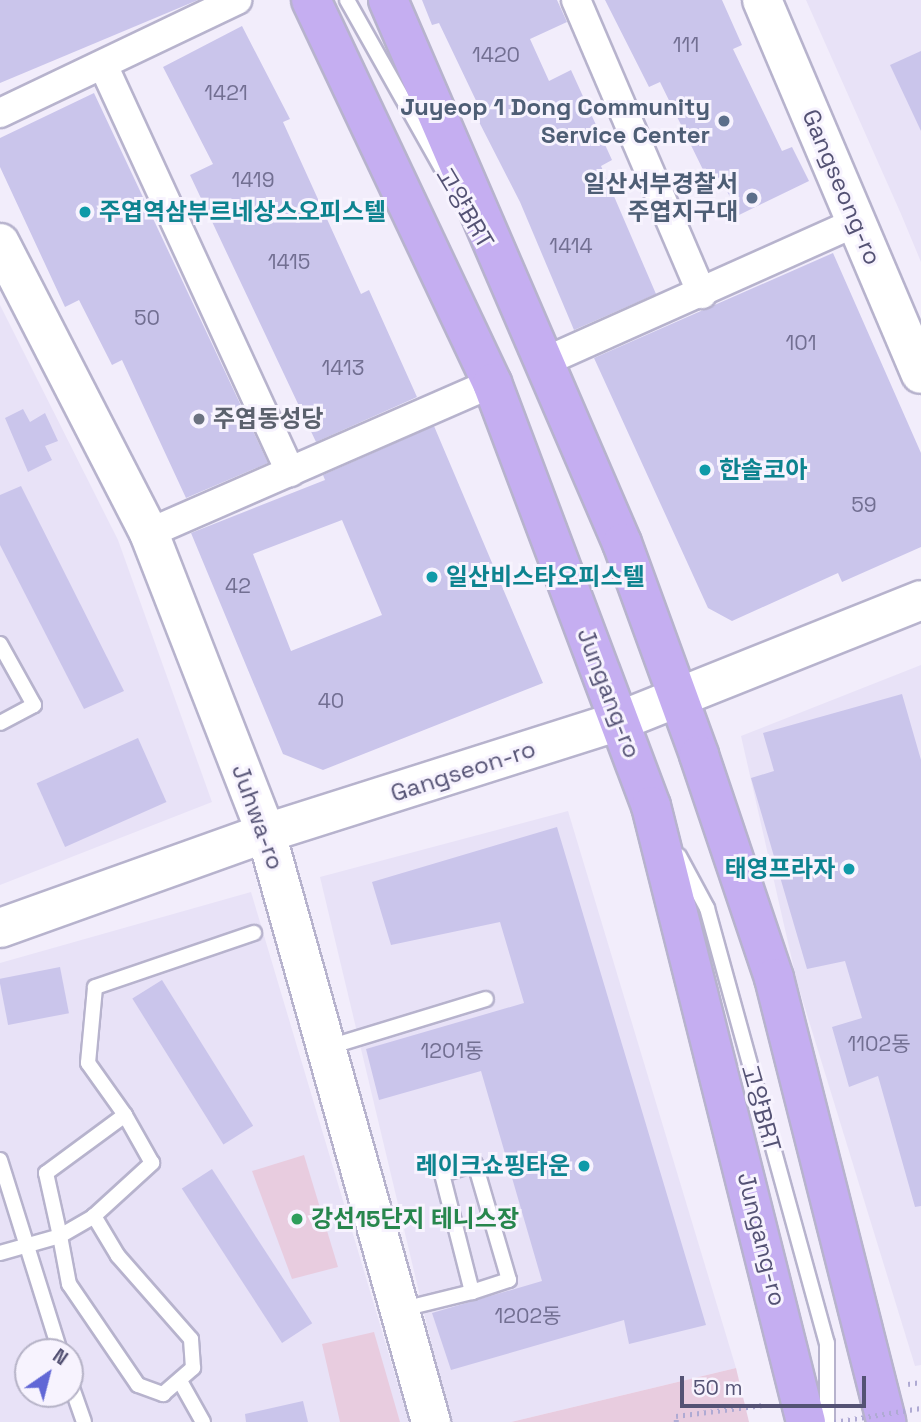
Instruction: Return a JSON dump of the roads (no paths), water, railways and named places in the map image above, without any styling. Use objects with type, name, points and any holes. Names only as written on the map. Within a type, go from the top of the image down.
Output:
[{"type":"main road","name":"Jungang-ro","points":[[311,0],[357,92],[492,383],[651,806],[806,1422]]},
{"type":"main road","points":[[388,0],[523,305],[622,543],[677,699],[774,978],[886,1422]]},
{"type":"street","points":[[0,113],[104,67],[237,0]]},
{"type":"street","points":[[576,0],[702,294]]},
{"type":"street","name":"Gangseong-ro","points":[[762,0],[921,374]]},
{"type":"street","points":[[104,67],[290,472]]},
{"type":"street","points":[[546,361],[702,294],[857,222]]},
{"type":"street","name":"Juhwa-ro","points":[[0,243],[149,533],[266,833],[403,1309],[431,1422]]},
{"type":"street","points":[[149,533],[492,383]]},
{"type":"street","name":"Gangseon-ro","points":[[0,928],[266,833],[620,721],[921,600]]},
{"type":"lane","points":[[318,0],[357,92]]},
{"type":"lane","name":"고양BRT","points":[[347,0],[376,60],[523,305]]},
{"type":"lane","points":[[0,644],[34,705],[0,723]]},
{"type":"lane","name":"고양BRT","points":[[651,806],[707,908],[827,1343],[827,1422]]},
{"type":"lane","points":[[0,1253],[23,1244],[60,1236],[94,1216],[152,1163],[125,1115],[88,1063],[95,987],[254,933]]},
{"type":"lane","points":[[327,1047],[486,999]]},
{"type":"lane","points":[[94,1216],[118,1256],[191,1339],[193,1368],[163,1394],[138,1385],[69,1284],[46,1173],[125,1115]]},
{"type":"lane","points":[[0,1160],[23,1244],[55,1338]]},
{"type":"lane","points":[[403,1309],[472,1292],[509,1280],[475,1164],[443,1174],[472,1292]]},
{"type":"lane","points":[[870,1422],[871,1364]]},
{"type":"lane","points":[[180,1381],[203,1422]]},
{"type":"place","name":"Juyeop 1 Dong Community Service Center","points":[[724,121]]},
{"type":"place","name":"일산서부경찰서 주엽지구대","points":[[752,198]]},
{"type":"place","name":"주엽역삼부르네상스오피스텔","points":[[85,212]]},
{"type":"place","name":"주엽동성당","points":[[199,419]]},
{"type":"place","name":"한솔코아","points":[[705,470]]},
{"type":"place","name":"일산비스타오피스텔","points":[[432,577]]},
{"type":"place","name":"태영프라자","points":[[849,869]]},
{"type":"place","name":"레이크쇼핑타운","points":[[584,1166]]},
{"type":"place","name":"강선15단지 테니스장","points":[[297,1219]]}]
